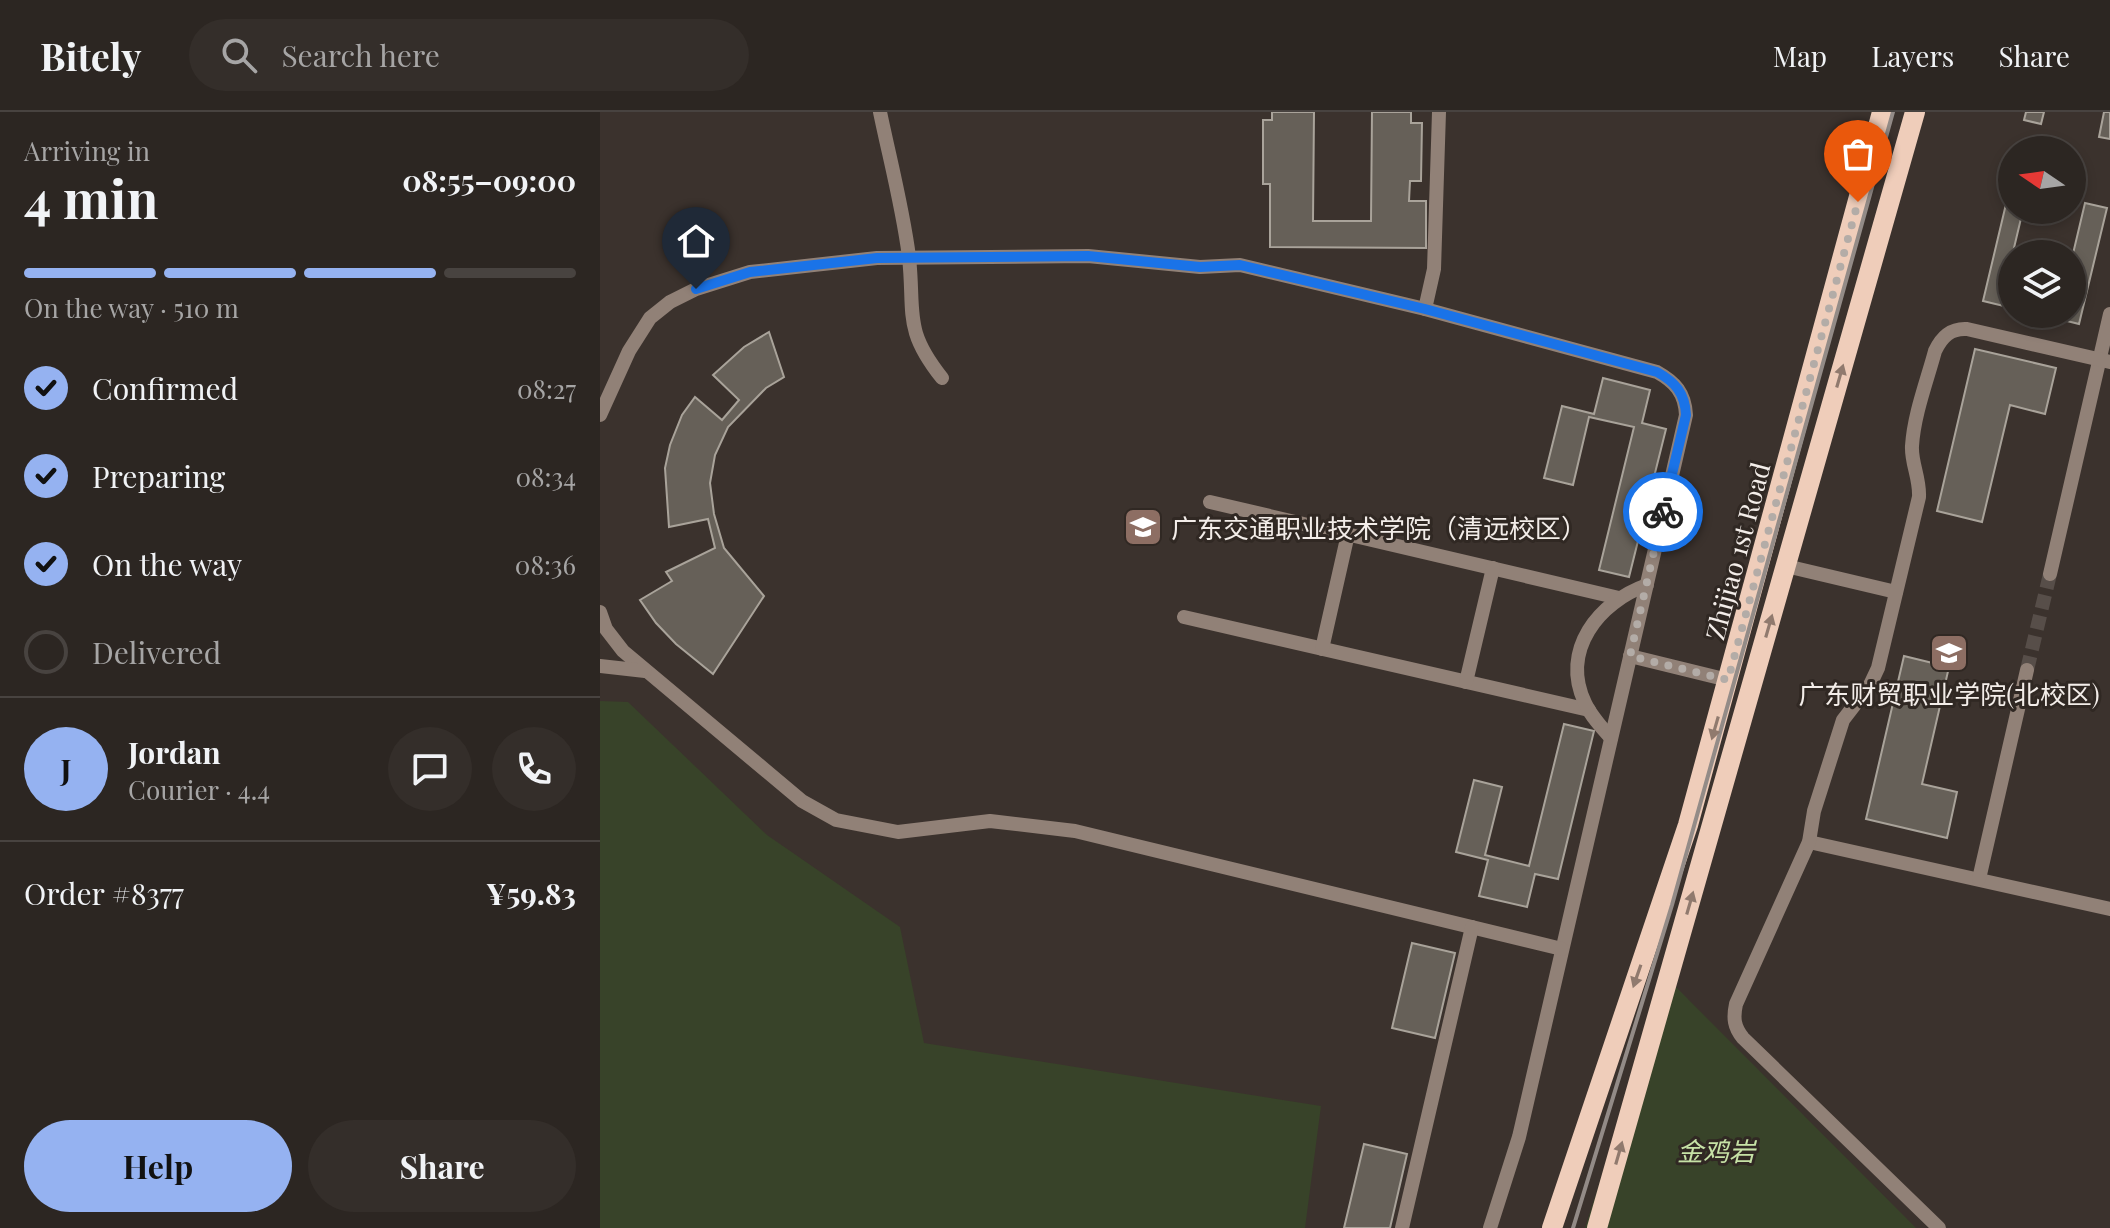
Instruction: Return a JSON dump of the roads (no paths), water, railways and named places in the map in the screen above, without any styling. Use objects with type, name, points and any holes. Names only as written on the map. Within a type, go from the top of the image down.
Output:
[{"type":"main road","name":"Zhijiao 1st Road","points":[[1552,1228],[1688,825],[1882,112]]},
{"type":"main road","name":"Zhijiao 1st Road","points":[[1597,1228],[1915,112]]},
{"type":"street","points":[[880,112],[909,257],[911,315],[916,340],[924,356],[942,378]]},
{"type":"street","points":[[1425,309],[1434,269],[1439,112]]},
{"type":"street","points":[[600,415],[629,351],[650,318],[670,302],[696,289],[750,272],[877,258],[1088,256],[1200,267],[1240,265],[1425,309],[1657,372],[1670,379],[1685,401],[1686,415],[1519,1137],[1490,1228]]},
{"type":"street","points":[[2050,574],[2105,361],[2110,314]]},
{"type":"street","points":[[1939,1228],[1735,1029],[1736,1004],[1809,842],[1814,811],[1843,720],[1870,685],[1878,668],[1919,497],[1920,482],[1912,448],[1914,434],[1935,351],[1941,340],[1958,328],[1967,329],[2105,361]]},
{"type":"street","points":[[1210,502],[1619,598]]},
{"type":"street","points":[[1322,649],[1348,534]]},
{"type":"street","points":[[1786,566],[1896,592]]},
{"type":"street","points":[[1466,682],[1493,568]]},
{"type":"street","points":[[1611,738],[1589,710],[1579,683],[1581,649],[1595,617],[1619,598],[1647,585]]},
{"type":"street","points":[[600,612],[606,629],[623,651],[645,671],[802,801],[836,820],[898,832],[990,821],[1075,831],[1562,949]]},
{"type":"street","points":[[1184,617],[1589,710]]},
{"type":"street","points":[[1630,656],[1728,680]]},
{"type":"street","points":[[600,666],[645,671]]},
{"type":"street","points":[[1979,879],[2027,670]]},
{"type":"street","points":[[1809,842],[2110,909]]},
{"type":"street","points":[[1402,1228],[1472,927]]},
{"type":"tunnel","points":[[2027,670],[2050,574]]},
{"type":"railway","points":[[1573,1228],[1672,905],[1893,112]]},
{"type":"place","name":"广东交通职业技术学院（清远校区）","points":[[1143,527]]},
{"type":"place","name":"广东财贸职业学院(北校区)","points":[[1949,653]]},
{"type":"park label","name":"金鸡岩","points":[[1716,1150]]}]
